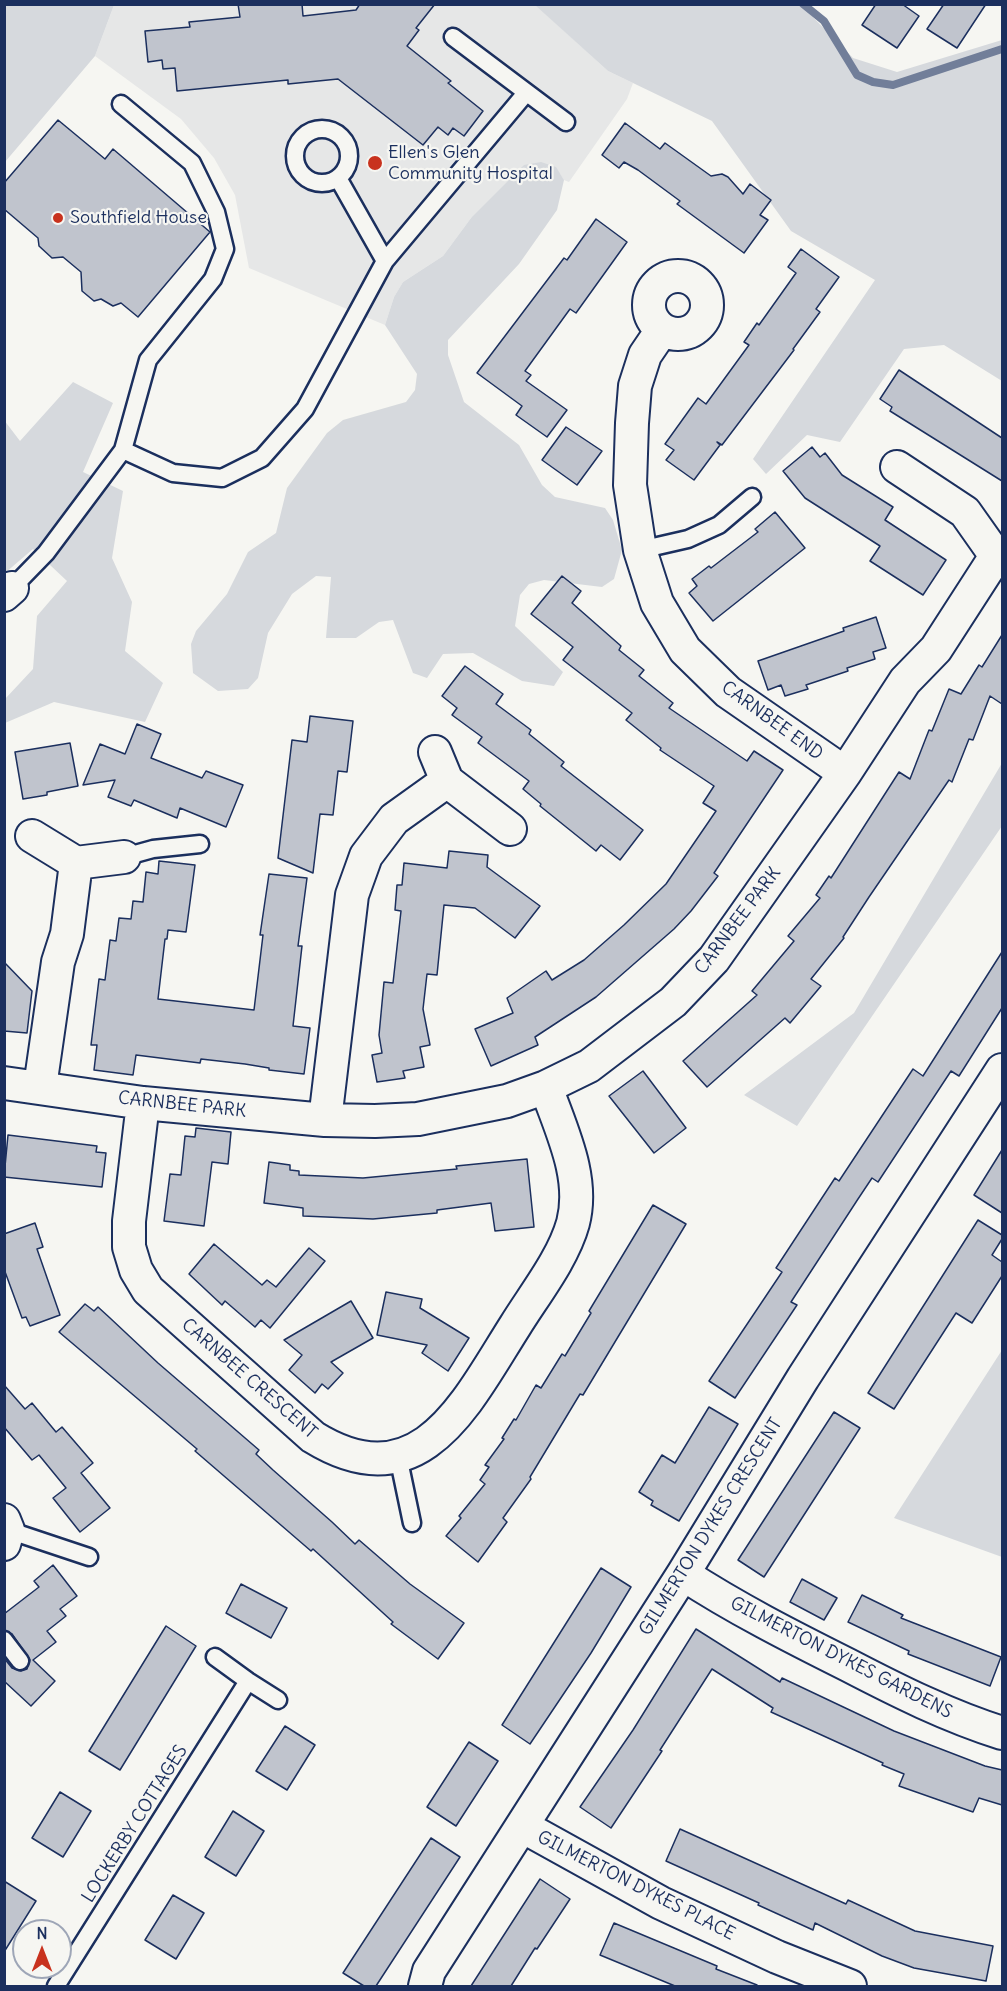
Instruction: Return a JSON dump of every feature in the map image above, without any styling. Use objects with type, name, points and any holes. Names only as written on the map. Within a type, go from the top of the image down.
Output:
[{"type":"street","name":"CARNBEE END","points":[[662,330],[645,355],[634,386],[630,485],[640,550],[657,603],[685,650],[728,692],[845,773]]},
{"type":"street","name":"CARNBEE PARK","points":[[4,1083],[143,1103],[325,1120],[375,1121],[418,1119],[507,1101],[546,1087],[589,1066],[672,1002],[714,959],[845,773],[905,681],[936,649],[999,556],[965,512],[897,467]]},
{"type":"street","points":[[435,752],[447,781],[510,829]]},
{"type":"street","points":[[325,1120],[352,896],[366,856],[394,819],[447,781]]},
{"type":"street","points":[[32,836],[76,863],[124,857]]},
{"type":"street","points":[[40,1087],[58,962],[67,934],[76,863]]},
{"type":"street","name":"GILMERTON DYKES CRESCENT","points":[[425,1986],[429,1971],[683,1574],[803,1378],[1002,1070]]},
{"type":"street","name":"CARNBEE CRESCENT","points":[[143,1103],[129,1221],[129,1247],[136,1270],[148,1290],[313,1437],[332,1448],[355,1456],[398,1456],[418,1448],[437,1436],[468,1398],[556,1261],[573,1223],[576,1176],[546,1087]]},
{"type":"street","name":"GILMERTON DYKES GARDENS","points":[[683,1574],[814,1648],[920,1701],[978,1726],[1002,1733]]},
{"type":"street","name":"GILMERTON DYKES PLACE","points":[[522,1826],[661,1903],[777,1957],[850,1986]]},
{"type":"lane","points":[[453,37],[566,122]]},
{"type":"lane","points":[[123,450],[173,473],[222,478],[262,458],[305,409],[385,261],[526,93]]},
{"type":"lane","points":[[8,592],[46,553],[123,450],[148,360],[213,279],[225,249],[216,212],[192,164],[121,104]]},
{"type":"lane","points":[[338,178],[385,261]]},
{"type":"lane","points":[[640,550],[688,539],[719,525],[752,497]]},
{"type":"lane","points":[[124,857],[153,849],[200,844]]},
{"type":"lane","points":[[398,1456],[412,1524]]},
{"type":"lane","points":[[6,1531],[89,1557]]},
{"type":"lane","points":[[4,1640],[20,1661]]},
{"type":"lane","points":[[215,1657],[278,1700]]},
{"type":"lane","name":"LOCKERBY COTTAGES","points":[[56,1986],[248,1681]]},
{"type":"shaded area","points":[[5,4],[114,5],[95,56],[5,162]]},
{"type":"shaded area","name":"Ellen's Glen Community Hospital","points":[[535,4],[608,71],[633,83],[627,99],[569,182],[564,180],[555,167],[471,218],[443,256],[403,282],[394,297],[385,325],[249,268],[235,195],[214,158],[181,119],[95,56],[114,5]]},
{"type":"shaded area","points":[[535,5],[801,5],[853,58],[897,72],[1002,40],[1002,381],[944,345],[904,349],[840,442],[807,435],[766,474],[753,459],[875,280],[791,231],[712,121],[608,71]]},
{"type":"shaded area","points":[[541,162],[556,167],[564,180],[557,210],[519,264],[448,340],[448,355],[464,402],[519,445],[542,485],[555,497],[605,508],[613,520],[622,550],[614,579],[602,587],[544,580],[529,584],[520,595],[515,626],[563,672],[554,686],[522,681],[473,653],[443,654],[427,678],[413,673],[393,620],[379,622],[356,638],[326,638],[331,577],[316,576],[292,594],[268,633],[258,678],[248,689],[218,691],[193,673],[191,644],[196,631],[227,594],[248,552],[276,533],[287,488],[327,433],[343,420],[406,402],[415,390],[417,374],[385,325],[394,297],[403,282],[443,256],[471,218],[524,165]]},
{"type":"shaded area","points":[[73,382],[113,403],[83,472],[123,491],[112,558],[132,602],[125,651],[163,683],[145,722],[54,702],[5,723],[5,699],[33,669],[37,616],[67,581],[33,549],[5,573],[4,420],[20,441]]},
{"type":"shaded area","points":[[1002,763],[1002,826],[797,1126],[744,1095],[854,1013]]},
{"type":"shaded area","points":[[1002,1350],[1002,1557],[894,1518]]},
{"type":"building","points":[[238,4],[302,4],[303,16],[356,10],[360,4],[435,4],[416,28],[419,30],[407,46],[451,81],[448,83],[483,111],[464,136],[453,128],[448,135],[438,127],[423,145],[338,79],[288,84],[288,80],[177,91],[175,68],[163,69],[162,60],[148,62],[145,31],[190,27],[189,22],[240,17]]},
{"type":"building","points":[[876,4],[902,4],[919,16],[897,48],[862,25]]},
{"type":"building","points":[[944,4],[986,4],[957,48],[927,29]]},
{"type":"building","name":"Southfield House","points":[[58,120],[105,159],[113,149],[210,232],[138,317],[121,303],[113,306],[101,299],[94,301],[82,291],[81,272],[63,257],[52,258],[39,246],[38,238],[4,209],[4,183]]},
{"type":"building","points":[[625,123],[660,149],[665,143],[711,176],[722,174],[728,177],[743,194],[750,184],[771,200],[760,215],[768,220],[744,253],[677,204],[680,201],[638,170],[624,162],[619,168],[602,155]]},
{"type":"building","points":[[596,219],[627,242],[576,313],[570,309],[525,371],[531,375],[526,381],[567,410],[547,437],[516,415],[522,406],[477,373],[564,258],[567,260]]},
{"type":"building","points":[[801,249],[839,277],[816,309],[820,312],[794,350],[722,445],[717,442],[720,445],[694,480],[666,460],[674,450],[665,444],[698,398],[706,404],[749,345],[744,342],[796,273],[788,267]]},
{"type":"building","points":[[899,370],[1002,438],[1002,481],[890,411],[892,407],[880,399]]},
{"type":"building","points":[[566,427],[602,451],[577,485],[542,460]]},
{"type":"building","points":[[812,447],[820,457],[825,453],[842,475],[893,507],[885,520],[946,560],[923,595],[870,561],[880,546],[805,498],[783,471]]},
{"type":"building","points":[[775,512],[805,548],[713,621],[689,593],[697,586],[692,579],[709,566],[711,568],[758,532],[755,529]]},
{"type":"building","points":[[562,576],[581,591],[572,603],[621,646],[619,650],[644,670],[639,676],[673,703],[669,708],[747,761],[754,751],[783,770],[714,873],[718,876],[674,929],[596,997],[535,1037],[538,1045],[491,1066],[475,1029],[513,1013],[507,998],[546,971],[552,980],[584,960],[624,925],[666,884],[716,811],[703,803],[714,786],[660,750],[661,748],[626,720],[632,713],[563,660],[573,647],[531,614]]},
{"type":"building","points":[[876,617],[886,648],[873,652],[875,659],[847,668],[848,671],[806,685],[808,689],[785,696],[781,685],[768,690],[758,661],[844,631],[843,628]]},
{"type":"building","points":[[1002,635],[1002,704],[990,696],[973,740],[969,739],[952,782],[949,780],[869,897],[844,938],[811,979],[821,986],[790,1023],[785,1018],[707,1087],[683,1061],[757,995],[752,991],[794,941],[788,936],[820,898],[816,895],[829,876],[831,878],[899,772],[910,779],[929,730],[932,731],[949,689],[961,694],[979,665],[982,667]]},
{"type":"building","points":[[465,666],[503,694],[496,704],[531,730],[529,734],[564,762],[561,766],[643,830],[620,860],[601,845],[596,851],[540,806],[541,804],[523,789],[529,781],[478,743],[482,737],[452,715],[457,708],[442,696]]},
{"type":"building","points":[[310,716],[353,721],[347,772],[338,771],[333,815],[320,814],[313,873],[278,858],[292,740],[307,742]]},
{"type":"building","points":[[137,724],[161,734],[151,758],[202,778],[206,771],[243,785],[226,827],[180,808],[177,818],[134,800],[131,806],[108,797],[115,780],[83,785],[100,744],[125,754]]},
{"type":"building","points":[[70,743],[78,786],[23,799],[15,752]]},
{"type":"building","points":[[449,851],[488,855],[487,867],[540,906],[515,938],[475,908],[444,905],[437,975],[427,974],[423,1009],[430,1045],[420,1047],[424,1067],[403,1071],[405,1078],[377,1082],[372,1055],[382,1053],[379,1035],[384,982],[393,983],[401,911],[395,910],[397,885],[402,885],[404,863],[447,868]]},
{"type":"building","points":[[159,861],[195,865],[186,932],[168,930],[167,939],[165,939],[158,999],[254,1010],[263,935],[260,935],[269,874],[307,878],[298,946],[302,946],[293,1026],[310,1028],[304,1074],[201,1059],[200,1063],[136,1055],[133,1075],[94,1070],[97,1045],[91,1045],[99,979],[105,980],[110,940],[116,941],[119,918],[131,919],[133,901],[143,902],[146,872],[158,874]]},
{"type":"building","points":[[1002,952],[1002,1008],[959,1076],[951,1071],[878,1182],[872,1178],[791,1302],[797,1305],[735,1398],[709,1381],[782,1272],[776,1268],[835,1178],[839,1181],[913,1069],[923,1076]]},
{"type":"building","points":[[4,962],[32,991],[27,1033],[4,1031]]},
{"type":"building","points":[[643,1071],[686,1128],[654,1153],[609,1096]]},
{"type":"building","points":[[196,1128],[231,1132],[228,1164],[212,1162],[204,1226],[164,1221],[170,1174],[181,1175],[185,1136],[195,1137]]},
{"type":"building","points":[[8,1135],[97,1146],[96,1152],[106,1153],[102,1187],[4,1177]]},
{"type":"building","points":[[1002,1150],[1002,1213],[974,1195]]},
{"type":"building","points":[[527,1159],[534,1227],[495,1231],[491,1203],[437,1210],[437,1213],[373,1219],[303,1216],[303,1208],[264,1203],[269,1162],[290,1165],[290,1170],[299,1171],[299,1175],[363,1178],[457,1169],[456,1166]]},
{"type":"building","points":[[653,1205],[686,1224],[583,1395],[580,1394],[530,1477],[531,1479],[503,1518],[507,1522],[478,1562],[446,1536],[485,1484],[480,1480],[489,1467],[485,1465],[504,1439],[502,1438],[514,1419],[516,1420],[536,1385],[541,1388],[562,1354],[565,1356],[591,1313],[589,1311]]},
{"type":"building","points":[[978,1220],[1002,1235],[992,1255],[1002,1262],[1002,1276],[972,1323],[956,1313],[894,1409],[868,1393]]},
{"type":"building","points":[[35,1223],[43,1247],[37,1249],[60,1315],[30,1326],[26,1317],[22,1318],[4,1269],[4,1234]]},
{"type":"building","points":[[214,1244],[262,1285],[267,1280],[276,1287],[309,1248],[325,1261],[270,1328],[261,1320],[255,1327],[225,1301],[222,1305],[189,1274]]},
{"type":"building","points":[[386,1292],[422,1299],[420,1308],[469,1338],[448,1371],[422,1353],[427,1345],[377,1335]]},
{"type":"building","points":[[351,1301],[373,1338],[331,1362],[343,1373],[328,1389],[322,1384],[315,1393],[289,1370],[302,1355],[284,1340]]},
{"type":"building","points":[[85,1304],[94,1311],[98,1307],[158,1363],[259,1450],[256,1454],[355,1544],[359,1540],[410,1584],[464,1623],[438,1659],[391,1624],[393,1622],[313,1549],[311,1551],[195,1451],[197,1449],[59,1332]]},
{"type":"building","points":[[4,1385],[25,1409],[32,1403],[56,1432],[62,1427],[93,1463],[81,1473],[110,1508],[80,1532],[53,1498],[66,1488],[39,1455],[32,1460],[4,1427]]},
{"type":"building","points":[[709,1407],[738,1424],[679,1521],[651,1505],[653,1501],[639,1492],[662,1455],[675,1463]]},
{"type":"building","points":[[834,1412],[860,1428],[764,1577],[738,1560]]},
{"type":"building","points":[[53,1565],[77,1596],[60,1609],[66,1616],[47,1631],[56,1642],[33,1660],[55,1681],[31,1706],[4,1681],[4,1658],[12,1668],[21,1671],[27,1669],[30,1660],[12,1634],[4,1630],[4,1614],[39,1587],[34,1581]]},
{"type":"building","points":[[601,1568],[631,1587],[591,1653],[530,1744],[502,1725]]},
{"type":"building","points":[[802,1579],[837,1598],[824,1620],[790,1602]]},
{"type":"building","points":[[241,1584],[287,1608],[271,1638],[226,1613]]},
{"type":"building","points":[[862,1595],[903,1615],[901,1618],[1001,1657],[990,1686],[908,1654],[909,1651],[848,1622]]},
{"type":"building","points":[[166,1626],[196,1646],[120,1770],[89,1751]]},
{"type":"building","points":[[696,1629],[780,1682],[782,1678],[894,1731],[985,1766],[1002,1770],[1002,1805],[979,1798],[973,1812],[899,1786],[904,1774],[771,1712],[773,1708],[712,1669],[611,1828],[580,1807],[633,1730]]},
{"type":"building","points":[[285,1726],[315,1745],[287,1790],[256,1771]]},
{"type":"building","points":[[469,1742],[498,1761],[456,1826],[427,1807]]},
{"type":"building","points":[[60,1792],[91,1811],[63,1857],[32,1838]]},
{"type":"building","points":[[233,1811],[264,1831],[236,1876],[205,1857]]},
{"type":"building","points":[[680,1829],[846,1904],[848,1900],[915,1931],[993,1946],[986,1981],[914,1968],[882,1956],[815,1923],[813,1930],[666,1861]]},
{"type":"building","points":[[431,1838],[460,1857],[376,1986],[364,1986],[343,1973]]},
{"type":"building","points":[[540,1879],[570,1899],[511,1986],[471,1986]]},
{"type":"building","points":[[4,1881],[36,1901],[25,1919],[12,1919],[12,1939],[4,1952]]},
{"type":"building","points":[[173,1895],[204,1913],[176,1959],[145,1940]]},
{"type":"building","points":[[614,1923],[717,1966],[716,1969],[757,1986],[675,1986],[600,1955]]},
{"type":"waterway","points":[[803,4],[824,21],[857,75],[873,82],[893,85],[1002,49]]},
{"type":"place","name":"Ellen's Glen Community Hospital","points":[[375,163]]},
{"type":"place","name":"Southfield House","points":[[58,218]]}]
